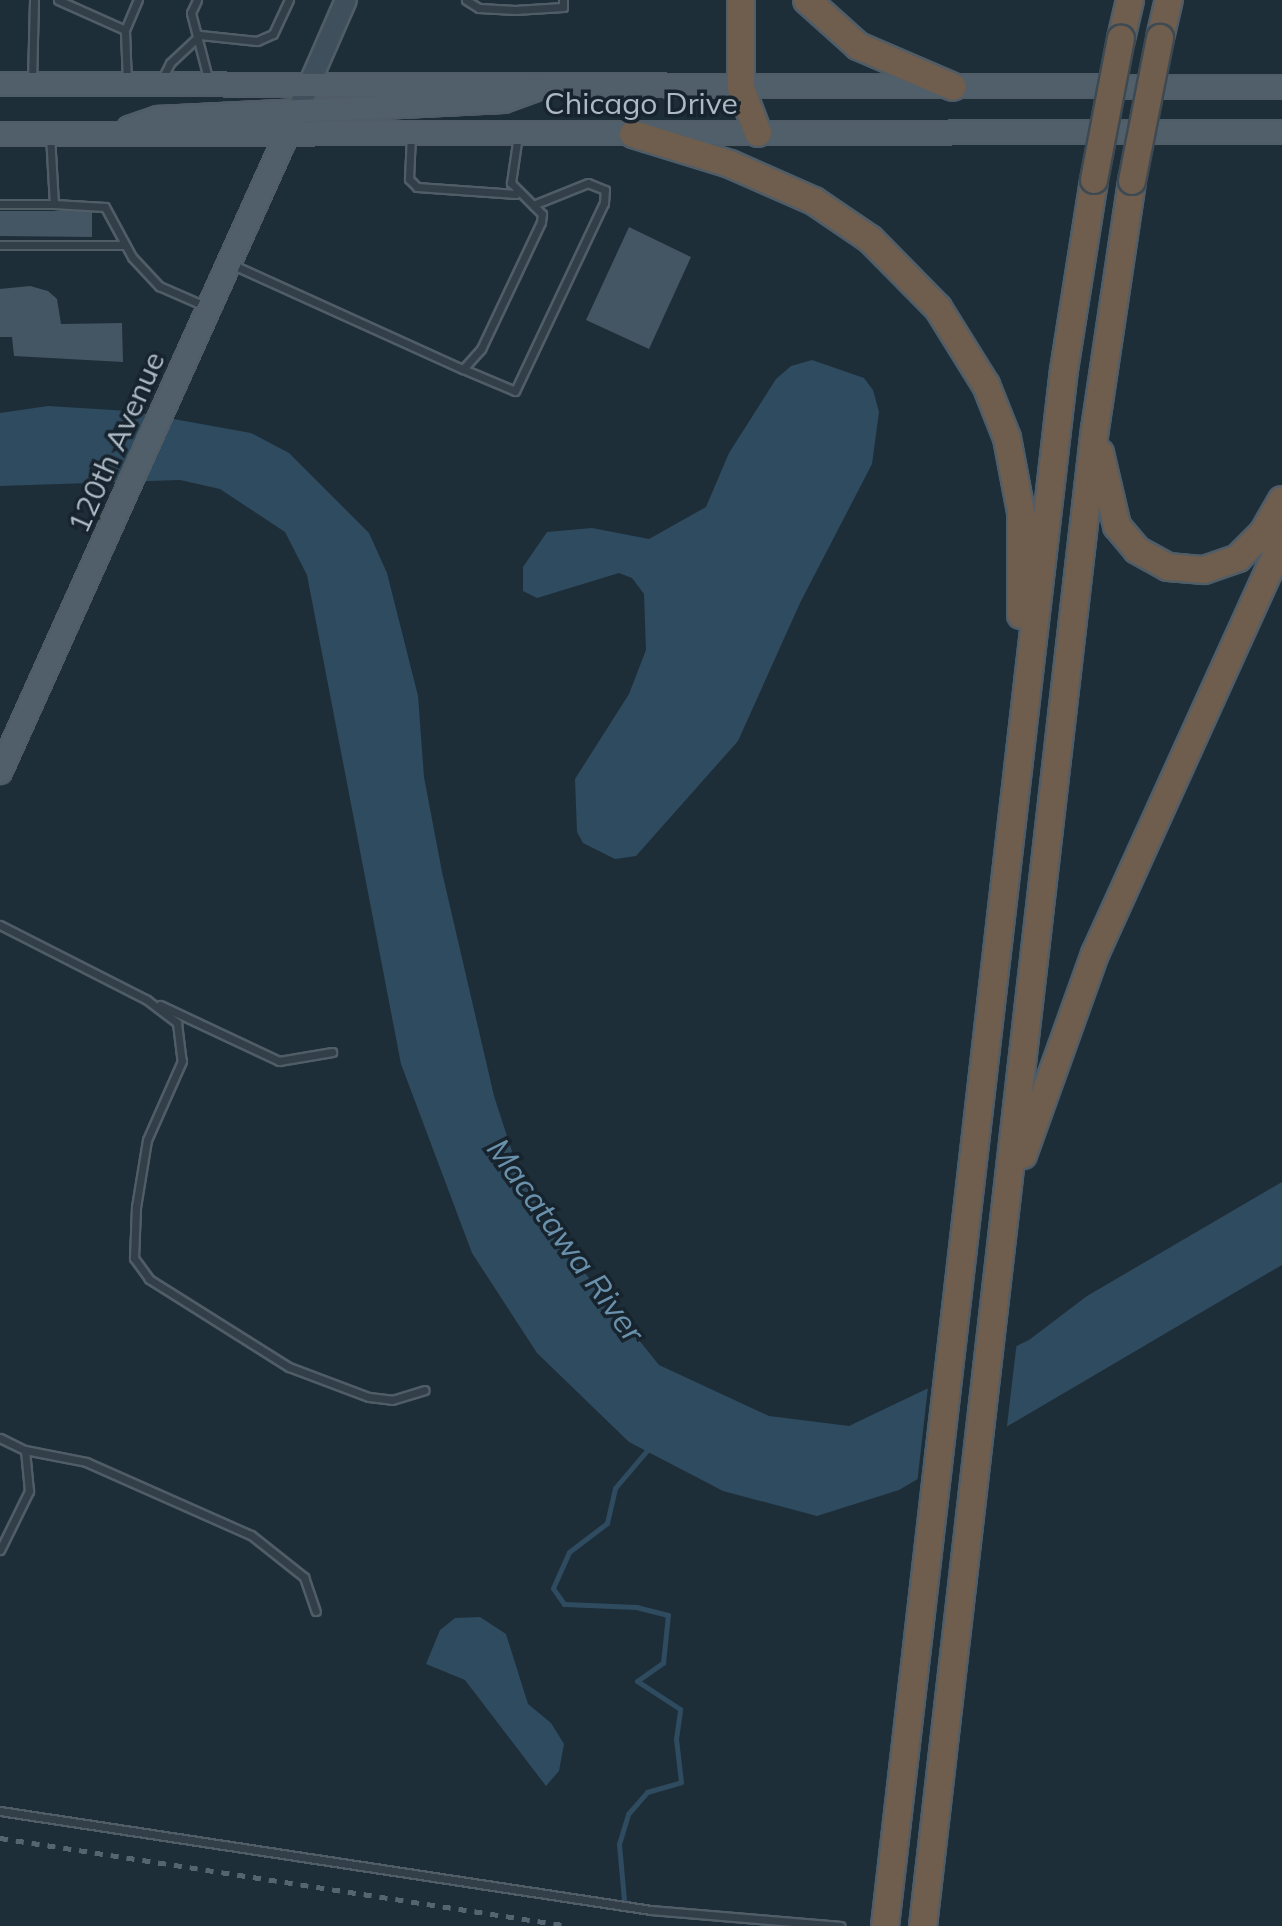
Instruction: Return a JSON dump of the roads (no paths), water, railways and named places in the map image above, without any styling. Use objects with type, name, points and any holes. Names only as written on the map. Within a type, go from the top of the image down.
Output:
[{"type":"highway","points":[[741,0],[741,88],[758,133]]},
{"type":"highway","points":[[807,0],[858,46],[953,87]]},
{"type":"highway","points":[[885,1926],[1064,370],[1094,180],[1130,0]]},
{"type":"highway","points":[[924,1925],[1095,429],[1132,181],[1169,0]]},
{"type":"highway","points":[[633,134],[751,172],[834,212],[896,262],[956,333],[997,413],[1017,489],[1021,747]]},
{"type":"highway","points":[[1095,429],[1117,526],[1137,550],[1168,567],[1204,570],[1238,558],[1263,533],[1282,500]]},
{"type":"highway","points":[[1007,1204],[1095,954],[1282,541]]},
{"type":"main road","points":[[297,112],[346,0]]},
{"type":"main road","name":"Chicago Drive","points":[[0,84],[1282,87]]},
{"type":"main road","points":[[111,134],[158,118],[504,101],[551,85]]},
{"type":"main road","name":"120th Avenue","points":[[0,772],[297,112]]},
{"type":"main road","name":"Chicago Drive","points":[[0,134],[286,136],[518,132],[1282,132]]},
{"type":"lane","points":[[32,84],[34,0]]},
{"type":"lane","points":[[60,0],[125,30]]},
{"type":"lane","points":[[127,85],[125,30],[138,0]]},
{"type":"lane","points":[[197,0],[191,13],[200,35],[209,85]]},
{"type":"lane","points":[[160,85],[170,63],[200,35],[257,41],[273,34],[289,0]]},
{"type":"lane","points":[[466,0],[479,8],[515,10],[563,7],[563,0]]},
{"type":"lane","points":[[516,194],[511,183],[518,132]]},
{"type":"lane","points":[[50,133],[54,204]]},
{"type":"lane","points":[[411,133],[409,179],[417,187],[516,194],[542,214],[481,349],[463,369]]},
{"type":"lane","points":[[229,263],[515,391],[604,203],[605,190],[588,183],[533,205]]},
{"type":"lane","points":[[0,204],[105,207],[125,245],[159,286],[208,308]]},
{"type":"lane","points":[[0,245],[125,245]]},
{"type":"lane","points":[[0,925],[153,1004],[177,1023],[182,1061],[147,1140],[138,1194],[134,1258],[149,1279],[289,1367],[369,1397],[392,1400],[424,1390]]},
{"type":"lane","points":[[153,1004],[173,1008],[279,1061],[332,1052]]},
{"type":"lane","points":[[0,1438],[25,1450],[86,1462],[251,1535],[304,1577],[316,1611]]},
{"type":"lane","points":[[0,1550],[29,1491],[25,1450]]},
{"type":"lane","points":[[0,1811],[651,1910],[840,1926]]},
{"type":"water","points":[[812,360],[864,378],[873,390],[879,412],[872,464],[800,603],[738,741],[636,856],[615,859],[583,843],[577,832],[575,779],[629,694],[646,650],[644,594],[632,578],[619,573],[537,598],[523,591],[523,567],[547,532],[592,528],[649,539],[706,507],[729,453],[776,379],[791,366]]},
{"type":"water","points":[[48,406],[129,411],[251,433],[289,453],[369,533],[387,573],[418,696],[424,777],[442,872],[494,1096],[520,1176],[564,1247],[659,1365],[769,1416],[849,1426],[1029,1340],[1087,1296],[1282,1182],[1282,1265],[899,1490],[817,1516],[723,1491],[629,1442],[537,1353],[472,1253],[401,1064],[307,575],[285,532],[220,489],[180,480],[0,486],[0,413]]},
{"type":"water","points":[[480,1617],[506,1634],[528,1704],[551,1723],[564,1744],[559,1771],[546,1786],[465,1680],[426,1664],[440,1630],[455,1618]]},
{"type":"waterway","points":[[624,1900],[619,1844],[628,1814],[647,1792],[681,1782],[676,1739],[680,1709],[637,1681],[663,1663],[668,1615],[637,1607],[564,1604],[553,1588],[569,1552],[607,1523],[615,1488],[649,1448]]},
{"type":"railway","points":[[0,1838],[569,1926]]},
{"type":"water label","name":"Macatawa River","points":[[566,1240]]}]
